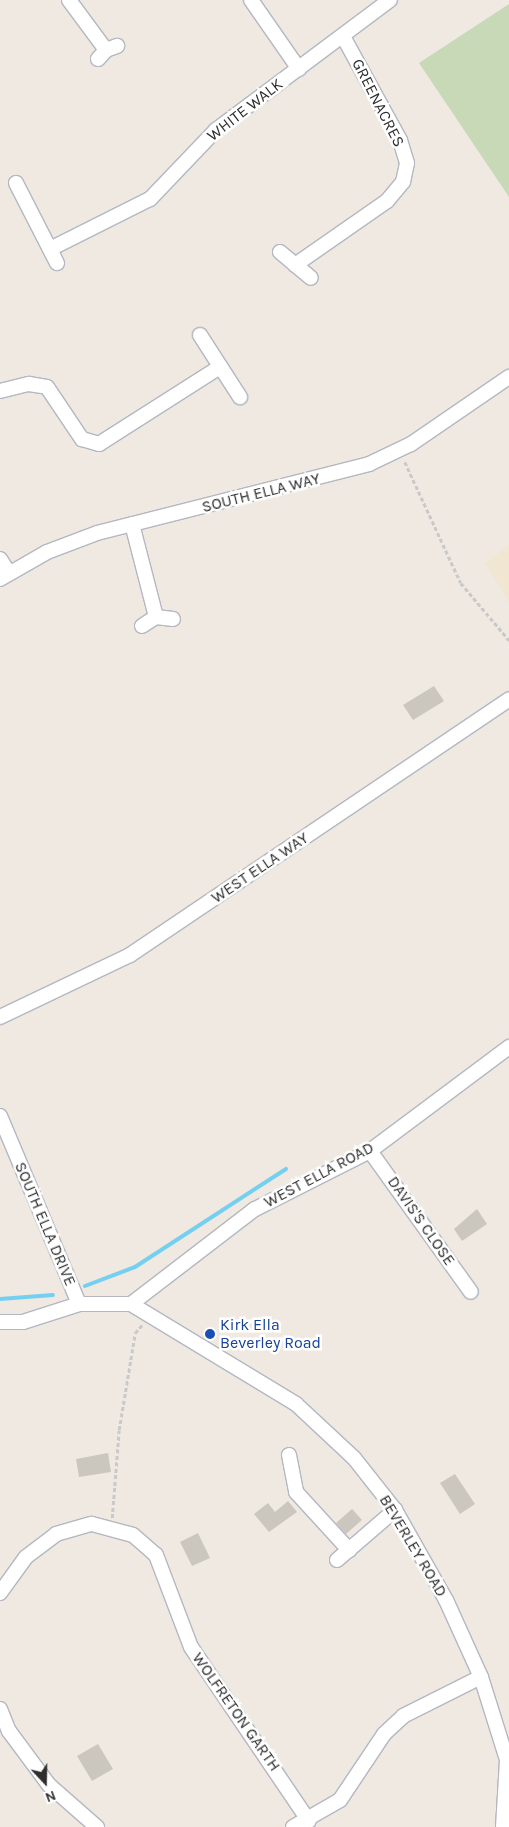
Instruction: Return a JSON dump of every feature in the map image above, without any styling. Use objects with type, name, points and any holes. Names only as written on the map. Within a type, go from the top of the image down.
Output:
[{"type":"street","points":[[68,0],[107,52]]},
{"type":"street","points":[[251,0],[299,69]]},
{"type":"street","name":"WHITE WALK","points":[[50,249],[150,199],[216,130],[344,38],[390,0]]},
{"type":"street","name":"GREENACRES","points":[[295,265],[387,201],[403,182],[406,163],[400,140],[344,38]]},
{"type":"street","points":[[16,181],[57,263]]},
{"type":"street","points":[[280,252],[311,278]]},
{"type":"street","points":[[200,335],[240,397]]},
{"type":"street","points":[[0,391],[28,384],[47,387],[82,439],[99,444],[220,367]]},
{"type":"street","name":"SOUTH ELLA WAY","points":[[5,576],[70,542],[132,524],[344,472],[400,451],[509,377]]},
{"type":"street","points":[[132,524],[156,617]]},
{"type":"street","points":[[0,559],[5,576]]},
{"type":"street","points":[[142,626],[156,617],[173,619]]},
{"type":"street","name":"WEST ELLA WAY","points":[[0,1017],[130,955],[509,699]]},
{"type":"street","name":"WEST ELLA ROAD","points":[[131,1304],[255,1209],[370,1151],[509,1047]]},
{"type":"street","name":"SOUTH ELLA DRIVE","points":[[0,1116],[79,1304]]},
{"type":"street","name":"DAVIS'S CLOSE","points":[[370,1151],[471,1292]]},
{"type":"street","points":[[0,1322],[23,1322],[79,1304],[131,1304]]},
{"type":"street","name":"BEVERLEY ROAD","points":[[131,1304],[296,1404],[354,1458],[395,1510],[446,1600],[480,1677],[508,1759],[503,1827]]},
{"type":"street","points":[[294,1463],[296,1492],[349,1550]]},
{"type":"street","points":[[337,1560],[395,1510]]},
{"type":"street","name":"WOLFRETON GARTH","points":[[0,1593],[26,1557],[56,1534],[92,1524],[111,1527],[133,1535],[156,1554],[191,1647],[309,1821]]},
{"type":"street","points":[[293,1827],[309,1821],[340,1800],[384,1734],[403,1716],[480,1677]]},
{"type":"street","points":[[0,1709],[5,1733],[49,1784],[97,1827]]},
{"type":"path","points":[[400,451],[461,583],[509,640]]},
{"type":"path","points":[[111,1527],[119,1430],[135,1333],[150,1316]]},
{"type":"shaded area","points":[[509,545],[509,602],[485,563]]},
{"type":"green space","points":[[509,4],[509,197],[419,63]]},
{"type":"building","points":[[434,686],[444,701],[413,720],[403,705]]},
{"type":"building","points":[[477,1209],[487,1224],[462,1241],[454,1229]]},
{"type":"building","points":[[108,1453],[111,1472],[79,1477],[76,1459]]},
{"type":"building","points":[[455,1474],[475,1504],[460,1514],[440,1483]]},
{"type":"building","points":[[288,1501],[297,1512],[269,1532],[254,1514],[268,1503],[275,1512]]},
{"type":"building","points":[[352,1509],[362,1520],[346,1534],[336,1523]]},
{"type":"building","points":[[198,1533],[210,1558],[192,1566],[180,1542]]},
{"type":"building","points":[[98,1744],[113,1769],[92,1781],[77,1756]]},
{"type":"waterway","points":[[85,1286],[135,1267],[286,1169]]},
{"type":"waterway","points":[[0,1299],[53,1295]]},
{"type":"place","name":"Kirk Ella Beverley Road","points":[[210,1334]]}]
